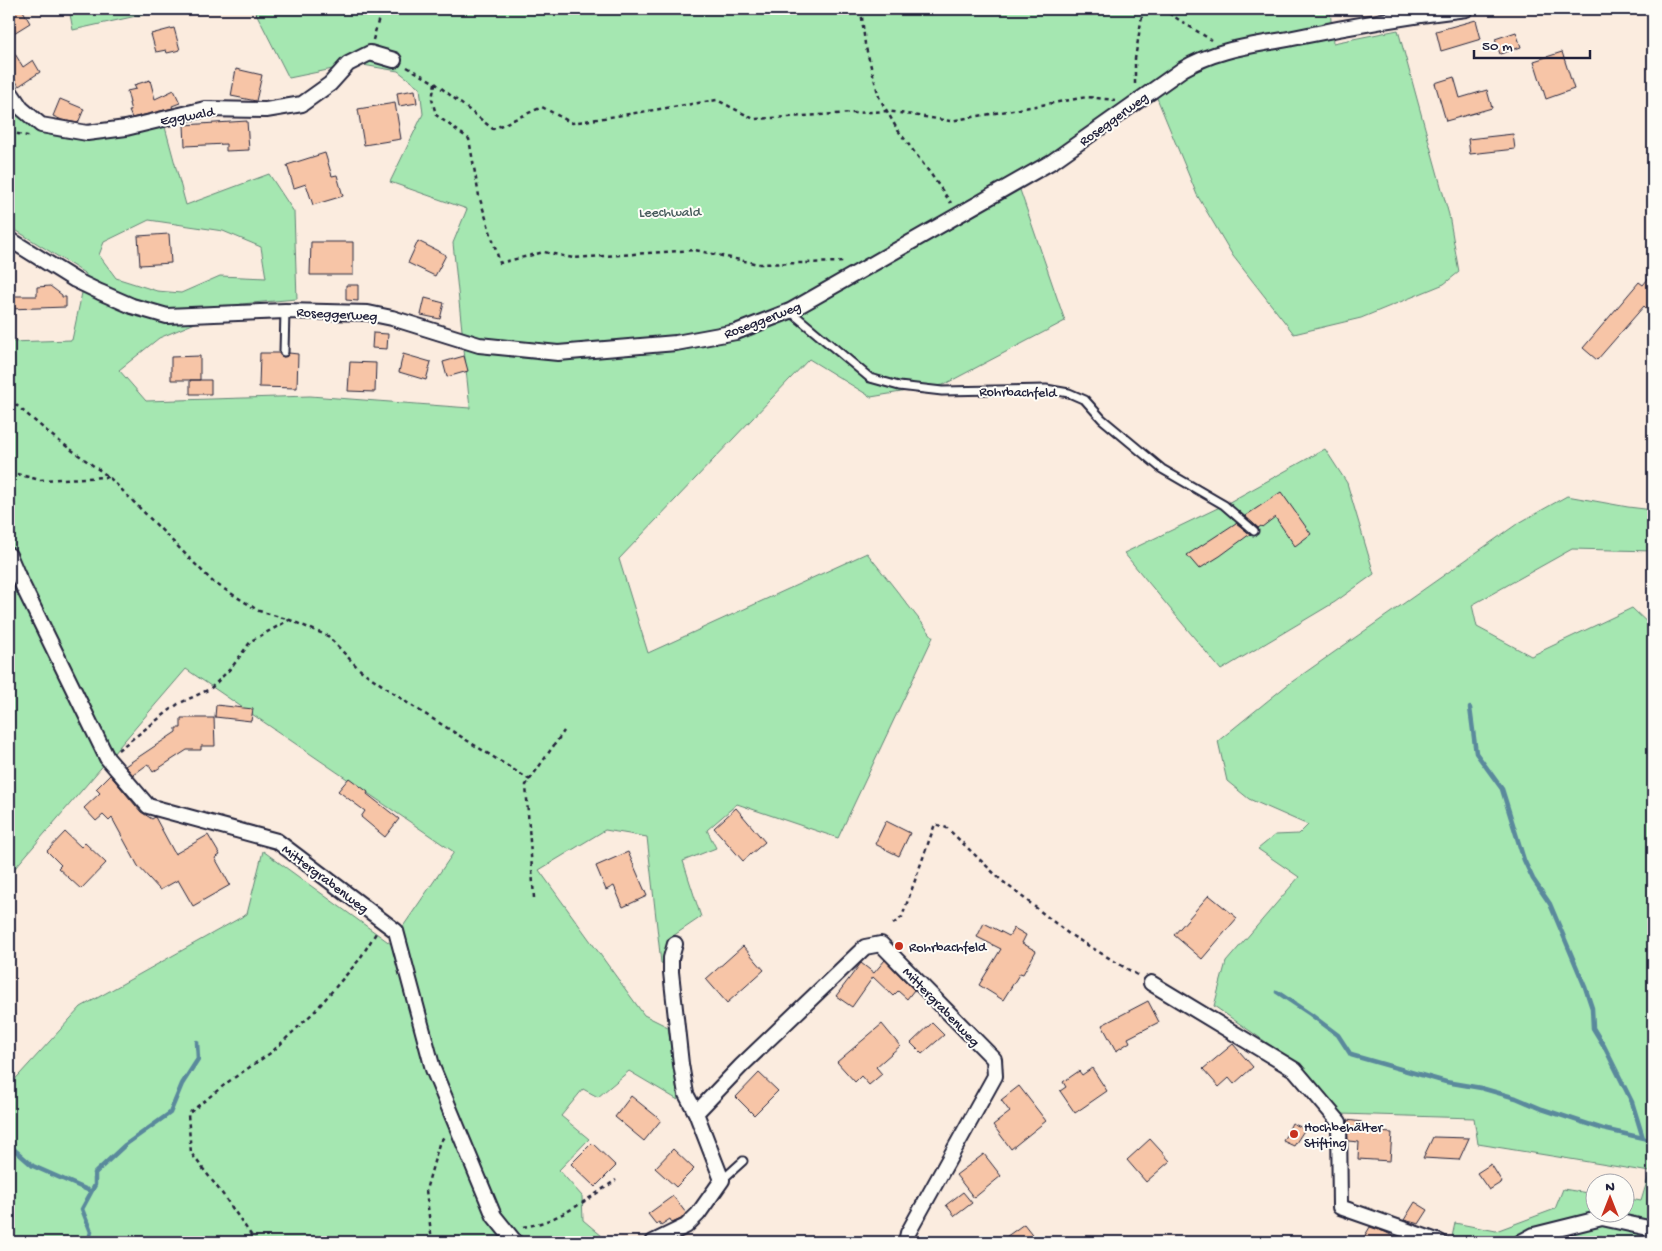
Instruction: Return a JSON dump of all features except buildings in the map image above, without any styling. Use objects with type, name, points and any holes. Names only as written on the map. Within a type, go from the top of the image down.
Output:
[{"type":"street","name":"Roseggerweg","points":[[9,239],[75,280],[132,306],[167,316],[284,311],[368,313],[392,318],[479,345],[558,353],[676,343],[736,332],[790,311],[1053,161],[1183,68],[1201,58],[1228,50],[1394,18],[1466,9]]},
{"type":"street","points":[[370,53],[394,60]]},
{"type":"street","name":"Eggwald","points":[[9,90],[21,108],[41,125],[87,133],[126,128],[205,109],[266,110],[302,104],[330,84],[348,64],[370,53]]},
{"type":"street","name":"Mittergrabenweg","points":[[9,554],[107,758],[148,806],[277,841],[396,931],[433,1069],[494,1216],[515,1242]]},
{"type":"street","points":[[653,1242],[686,1226],[713,1195],[722,1180],[696,1113],[686,1094],[671,972],[671,958],[675,944]]},
{"type":"street","name":"Mittergrabenweg","points":[[696,1113],[741,1066],[865,947],[881,944],[994,1059],[995,1068],[995,1076],[908,1233],[906,1242]]},
{"type":"street","points":[[1150,983],[1295,1070],[1329,1110],[1338,1122],[1340,1207],[1440,1242]]},
{"type":"street","points":[[1522,1242],[1534,1235],[1602,1218],[1653,1229]]},
{"type":"lane","points":[[284,311],[284,352]]},
{"type":"lane","name":"Rohrbachfeld","points":[[790,311],[870,378],[899,386],[942,391],[1046,389],[1069,393],[1086,400],[1102,419],[1162,469],[1224,505],[1254,531]]},
{"type":"lane","points":[[722,1180],[743,1161]]},
{"type":"path","points":[[147,9],[148,15]]},
{"type":"path","points":[[370,53],[380,14],[384,9]]},
{"type":"path","points":[[860,9],[868,53],[879,96],[897,129],[959,215]]},
{"type":"path","points":[[394,60],[435,82],[494,129],[542,107],[572,123],[716,100],[754,119],[887,111],[950,122],[1087,97],[1135,102],[1136,59],[1143,9]]},
{"type":"path","points":[[1162,9],[1228,50]]},
{"type":"path","points":[[435,82],[432,99],[436,115],[469,139],[479,196],[500,263],[544,252],[573,258],[695,250],[758,264],[852,262]]},
{"type":"path","points":[[9,399],[54,438],[109,477],[213,582],[259,611],[290,620],[328,636],[360,669],[409,704],[530,780]]},
{"type":"path","points":[[9,472],[40,480],[109,477]]},
{"type":"path","points":[[107,758],[178,704],[210,689],[232,667],[251,641],[290,620]]},
{"type":"path","points":[[534,898],[526,785],[564,731]]},
{"type":"path","points":[[893,924],[902,917],[935,824],[947,828],[1001,880],[1069,934],[1150,983]]},
{"type":"path","points":[[256,1242],[191,1152],[188,1114],[228,1082],[272,1052],[315,1011],[359,960],[383,922]]},
{"type":"path","points":[[432,1242],[426,1190],[439,1144],[455,1122]]},
{"type":"path","points":[[506,1230],[548,1221],[577,1206],[616,1180]]},
{"type":"green space","points":[[69,9],[168,9],[73,30]]},
{"type":"green space","name":"Leechwald","points":[[254,9],[1330,9],[1333,43],[1398,30],[1449,215],[1459,272],[1444,284],[1361,318],[1294,334],[1233,256],[1197,195],[1157,98],[1019,187],[1065,321],[943,385],[871,397],[809,359],[619,559],[648,653],[867,553],[933,637],[838,838],[737,804],[707,830],[716,848],[683,861],[701,917],[670,938],[669,966],[661,963],[647,837],[605,830],[539,870],[644,1015],[668,1027],[678,1100],[629,1071],[598,1097],[583,1089],[561,1116],[589,1139],[559,1170],[582,1196],[583,1220],[609,1242],[9,1242],[9,1086],[81,1007],[247,914],[263,851],[391,944],[454,852],[186,669],[9,875],[9,342],[72,340],[86,274],[9,226],[9,98],[38,128],[55,136],[85,139],[102,138],[165,127],[186,205],[269,174],[294,212],[297,299],[241,304],[159,338],[119,370],[146,401],[310,396],[470,408],[453,243],[467,209],[390,182],[423,114],[420,88],[398,71],[357,64],[289,78]],"holes":[[[149,220],[223,231],[261,247],[266,278],[220,276],[181,293],[157,291],[116,278],[99,255],[104,242]]]},
{"type":"green space","points":[[1325,449],[1347,483],[1374,574],[1335,602],[1221,670],[1124,553],[1224,505]]},
{"type":"green space","points":[[1567,496],[1653,510],[1653,551],[1572,549],[1472,605],[1477,627],[1531,656],[1632,608],[1653,628],[1653,1242],[1605,1242],[1602,1236],[1568,1242],[1544,1242],[1538,1226],[1504,1242],[1475,1242],[1452,1237],[1455,1223],[1496,1231],[1555,1209],[1563,1189],[1584,1192],[1584,1224],[1634,1224],[1634,1200],[1641,1201],[1650,1172],[1478,1144],[1474,1118],[1340,1114],[1302,1067],[1214,1006],[1226,962],[1299,877],[1258,849],[1275,835],[1299,834],[1308,825],[1249,799],[1227,781],[1218,741],[1286,686],[1517,524]]},
{"type":"waterway","points":[[1470,708],[1476,753],[1502,789],[1524,860],[1533,879],[1550,904],[1585,987],[1592,1008],[1593,1028],[1632,1102],[1643,1138],[1653,1142]]},
{"type":"waterway","points":[[1277,992],[1338,1035],[1351,1055],[1446,1082],[1481,1088],[1516,1098],[1542,1109],[1603,1129],[1643,1138]]},
{"type":"waterway","points":[[88,1242],[91,1232],[82,1209],[95,1185],[95,1173],[125,1145],[170,1113],[182,1084],[198,1059],[197,1042]]},
{"type":"waterway","points":[[9,1145],[33,1166],[90,1191]]},
{"type":"place","name":"Rohrbachfeld","points":[[899,946]]},
{"type":"place","name":"Hochbehälter Stifting","points":[[1294,1134]]}]
